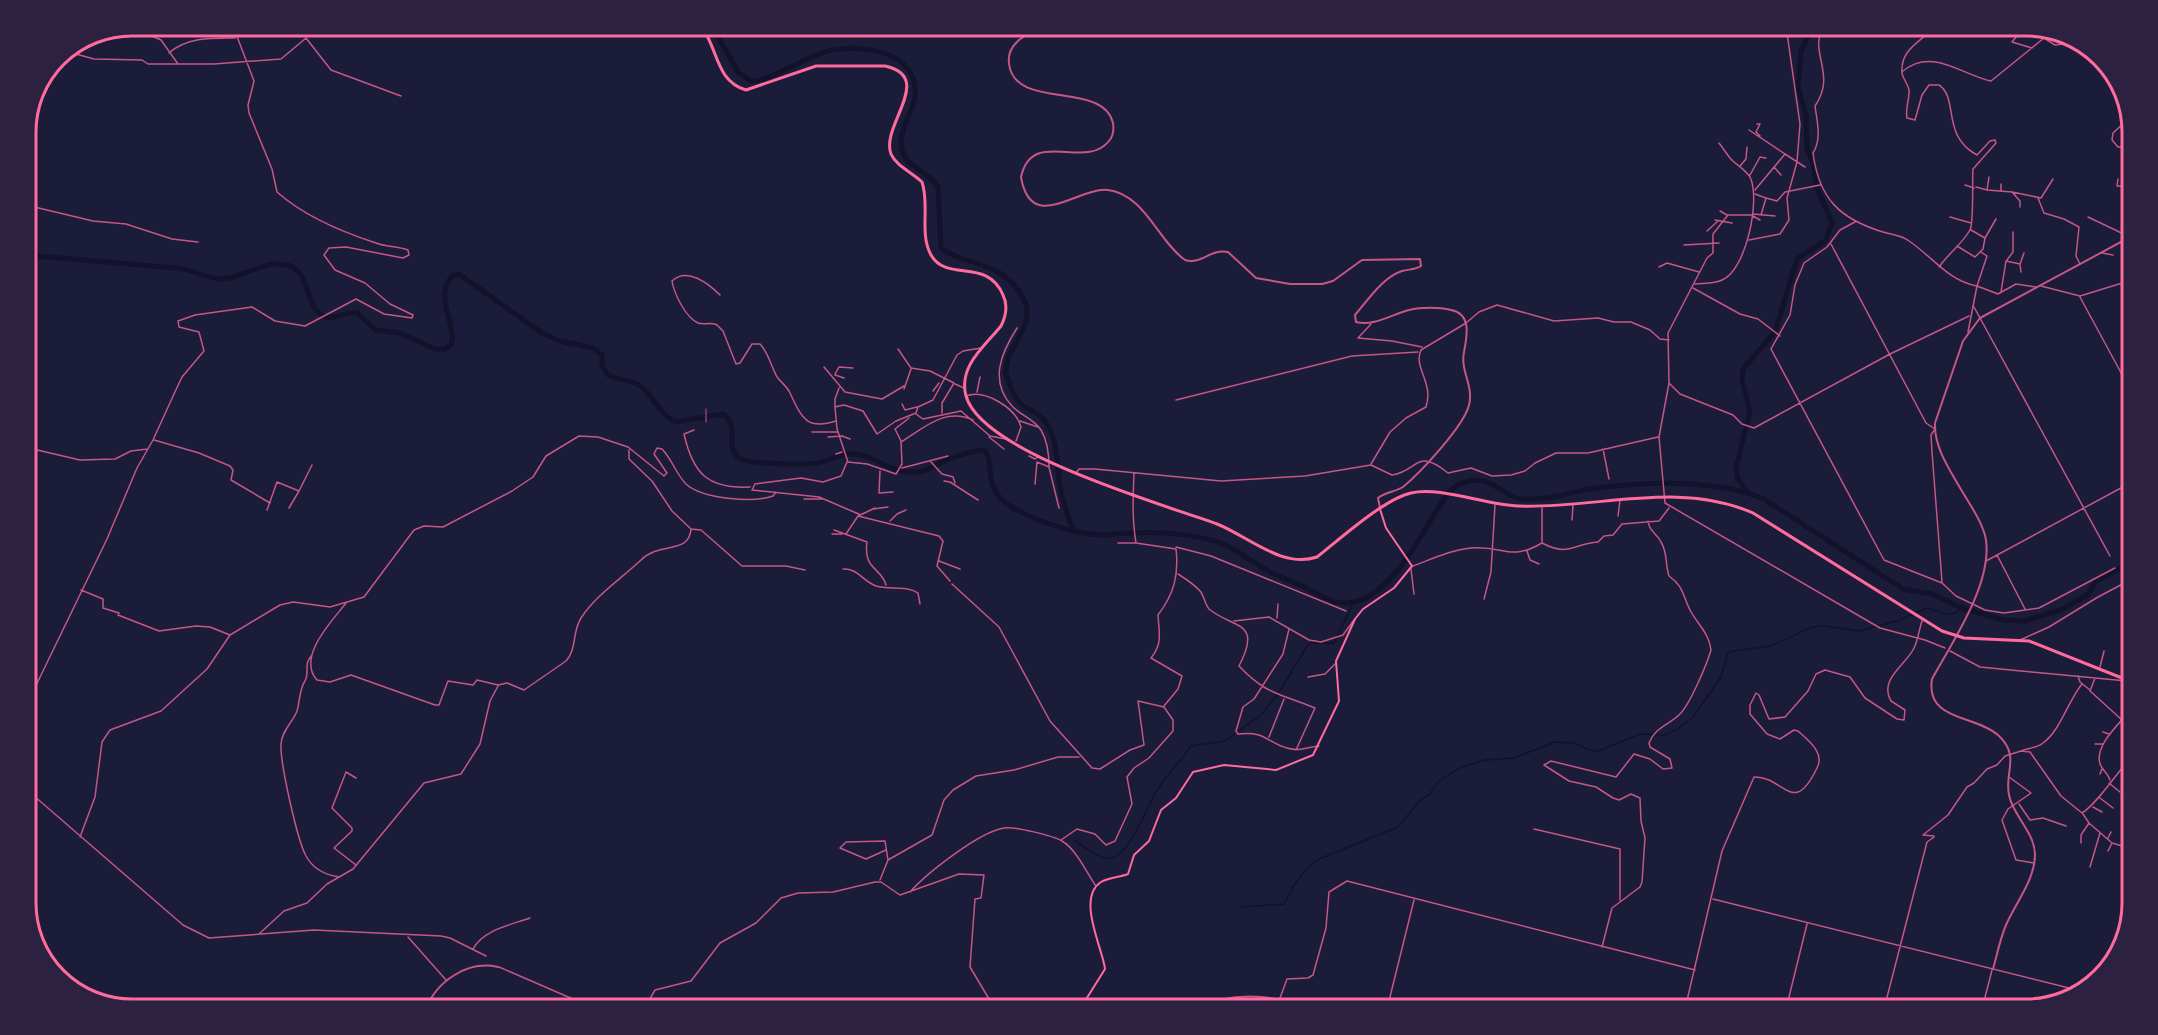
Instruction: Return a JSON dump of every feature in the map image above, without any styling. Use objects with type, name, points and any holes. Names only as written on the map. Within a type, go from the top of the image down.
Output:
[{"type":"main road","points":[[709,36],[714,43],[723,74],[736,87],[746,90],[816,66],[885,66],[899,72],[906,84],[907,96],[893,125],[889,146],[895,160],[922,182],[930,253],[942,266],[985,274],[996,282],[1005,299],[1005,319],[969,365],[966,396],[979,417],[1049,464],[1220,525],[1283,557],[1302,561],[1317,557],[1380,509],[1403,495],[1436,491],[1495,505],[1542,506],[1665,496],[1709,498],[1753,513],[1923,620],[1956,636],[2020,640],[2048,648],[2122,678]]},
{"type":"main road","points":[[1087,999],[1103,976],[1105,969],[1091,920],[1093,893],[1096,886],[1104,880],[1128,874],[1134,855],[1149,841],[1163,807],[1176,798],[1193,772],[1224,765],[1276,770],[1310,757],[1319,746],[1339,701],[1336,663],[1338,653],[1355,619],[1363,609],[1394,588],[1412,567],[1386,528],[1380,509]]},
{"type":"street","points":[[152,36],[161,40],[178,65]]},
{"type":"street","points":[[1030,36],[1019,40],[1010,54],[1010,70],[1018,82],[1027,87],[1094,102],[1110,115],[1113,131],[1111,138],[1100,150],[1084,153],[1045,151],[1030,159],[1021,177],[1024,188],[1033,201],[1049,207],[1096,191],[1117,193],[1138,208],[1185,260],[1194,262],[1216,251],[1228,252],[1256,278],[1286,284],[1322,284],[1340,276],[1362,260],[1420,259],[1421,266],[1418,269],[1401,271],[1383,284],[1354,318],[1360,323],[1411,309],[1428,308],[1452,310],[1462,315],[1466,323],[1467,335],[1462,361],[1470,392],[1469,405],[1429,461],[1403,486],[1378,498],[1380,509]]},
{"type":"street","points":[[1749,240],[1774,236],[1783,230],[1789,220],[1787,201],[1797,162],[1800,124],[1787,36]]},
{"type":"street","points":[[1819,36],[1824,80],[1823,94],[1815,106],[1817,147],[1813,153],[1821,185],[1840,213],[1855,222],[1905,238],[1949,276],[1989,292],[2001,293],[2016,284],[2080,296],[2122,283]]},
{"type":"street","points":[[1925,36],[1904,56],[1902,72],[1908,88],[1905,112],[1910,120],[1918,117],[1925,90],[1929,85],[1938,85],[1945,92],[1957,141],[1977,155],[1990,141],[1995,140],[1996,142],[1973,169],[1975,188],[1971,203],[1970,230],[1939,267]]},
{"type":"street","points":[[2017,36],[2012,42],[2032,49]]},
{"type":"street","points":[[36,685],[107,539],[137,468],[149,449],[182,378],[204,351],[199,332],[179,327],[178,321],[195,315],[252,308],[275,321],[305,326],[356,299],[384,314],[412,318],[413,315],[390,304],[365,283],[335,270],[324,255],[326,250],[335,247],[396,258],[407,256],[409,252],[375,243],[326,222],[287,200],[278,192],[273,169],[249,113],[248,105],[254,81],[236,38],[202,38],[176,47],[169,53]]},
{"type":"street","points":[[77,54],[94,59],[178,65],[247,62],[281,59],[306,38],[330,70],[400,96]]},
{"type":"street","points":[[1902,72],[1912,66],[1930,62],[1960,68],[1991,81],[2044,38],[2055,45],[2062,44],[2074,49]]},
{"type":"street","points":[[1757,124],[1760,124],[1756,132],[1760,137]]},
{"type":"street","points":[[2122,125],[2113,133],[2112,140],[2118,147],[2122,147]]},
{"type":"street","points":[[1749,130],[1805,167]]},
{"type":"street","points":[[1694,284],[1724,280],[1739,265],[1741,255],[1749,240],[1755,190],[1749,176],[1719,143]]},
{"type":"street","points":[[1740,167],[1746,159],[1747,147]]},
{"type":"street","points":[[1755,190],[1785,154]]},
{"type":"street","points":[[1749,176],[1760,157],[1766,158]]},
{"type":"street","points":[[1774,167],[1781,175]]},
{"type":"street","points":[[1987,190],[1989,177]]},
{"type":"street","points":[[1965,185],[2038,198],[2043,196],[2053,179]]},
{"type":"street","points":[[2118,179],[2117,186],[2122,186]]},
{"type":"street","points":[[2001,184],[2001,191]]},
{"type":"street","points":[[1755,194],[1777,201],[1785,192],[1821,185]]},
{"type":"street","points":[[2012,192],[2019,199],[2020,207]]},
{"type":"street","points":[[1761,215],[1766,198]]},
{"type":"street","points":[[2038,198],[2044,213],[2064,219],[2079,227],[2076,256],[2080,264]]},
{"type":"street","points":[[36,207],[93,221],[126,224],[172,239],[198,242]]},
{"type":"street","points":[[1720,211],[1728,215],[1742,213],[1775,216]]},
{"type":"street","points":[[1728,215],[1713,234],[1713,253],[1700,272],[1669,330],[1668,383],[1659,437],[1665,496],[1669,507],[1695,518],[1749,554],[1880,628],[1945,648]]},
{"type":"street","points":[[1752,215],[1760,220]]},
{"type":"street","points":[[1950,217],[1972,224]]},
{"type":"street","points":[[2088,217],[2122,232]]},
{"type":"street","points":[[1957,246],[1976,257],[1981,252],[1985,238],[1996,219]]},
{"type":"street","points":[[1715,220],[1732,223]]},
{"type":"street","points":[[1707,231],[1719,221]]},
{"type":"street","points":[[1855,222],[1840,230],[1830,243],[1804,263],[1795,285],[1790,315],[1771,349],[1884,560],[1942,583],[1950,593],[1992,612],[2026,611],[2039,608],[2115,568]]},
{"type":"street","points":[[1970,230],[1985,238]]},
{"type":"street","points":[[2001,293],[2006,261],[2013,252],[2013,232]]},
{"type":"street","points":[[1684,245],[1719,243]]},
{"type":"street","points":[[1830,243],[1926,423],[1935,429],[1943,457],[1983,530],[1986,570],[1956,636],[1932,679],[1934,700],[1950,714],[1995,732],[2010,754],[2012,765],[2008,776],[2008,794],[2032,840],[2033,871],[2005,927],[1985,999]]},
{"type":"street","points":[[1968,332],[1980,318],[2120,243]]},
{"type":"street","points":[[1942,583],[1931,435],[1935,429],[1940,403],[1968,332],[1977,286],[1987,256],[1981,252]]},
{"type":"street","points":[[2021,272],[2020,264],[2024,253]]},
{"type":"street","points":[[2101,253],[2113,255]]},
{"type":"street","points":[[2006,261],[2020,264]]},
{"type":"street","points":[[1659,267],[1667,263],[1700,272]]},
{"type":"street","points":[[720,295],[709,285],[686,274],[678,275],[672,281],[674,289],[690,315],[698,323],[713,323],[720,327],[736,364],[740,363],[752,344],[760,344],[779,380],[788,390],[798,412],[807,421],[817,424],[836,421]]},
{"type":"street","points":[[1692,288],[1740,314],[1758,319],[1779,336]]},
{"type":"street","points":[[2080,296],[2122,374]]},
{"type":"street","points":[[1176,400],[1352,356],[1419,352],[1466,323],[1479,312],[1497,305],[1554,321],[1598,318],[1614,322],[1631,322],[1650,330],[1660,339],[1665,337],[1670,340]]},
{"type":"street","points":[[1973,306],[2110,556]]},
{"type":"street","points":[[1668,383],[1680,394],[1733,415],[1750,428],[1801,404],[1890,354],[1970,315]]},
{"type":"street","points":[[1373,321],[1358,338],[1392,341],[1423,348]]},
{"type":"street","points":[[1017,328],[999,364],[999,383],[1012,406],[1039,428],[1047,447],[1059,508]]},
{"type":"street","points":[[933,391],[944,378],[957,355],[963,351],[982,348]]},
{"type":"street","points":[[898,349],[911,368]]},
{"type":"street","points":[[1371,465],[1390,432],[1406,418],[1426,407],[1430,390],[1419,361],[1419,352]]},
{"type":"street","points":[[824,367],[833,375],[839,388],[845,392],[882,399],[904,387],[911,368]]},
{"type":"street","points":[[833,375],[839,368],[853,368]]},
{"type":"street","points":[[911,368],[922,369],[965,388]]},
{"type":"street","points":[[833,375],[844,378]]},
{"type":"street","points":[[976,393],[980,377]]},
{"type":"street","points":[[902,404],[906,410],[933,400],[939,383]]},
{"type":"street","points":[[942,413],[942,403],[954,383]]},
{"type":"street","points":[[839,388],[834,399],[836,421],[843,452],[848,462]]},
{"type":"street","points":[[966,396],[976,393],[997,401],[1019,421],[1039,428]]},
{"type":"street","points":[[835,407],[844,405],[863,411],[878,434],[894,422],[916,413],[918,407]]},
{"type":"street","points":[[916,413],[923,419],[942,413],[961,411],[1004,448]]},
{"type":"street","points":[[901,442],[932,422],[949,415],[962,415],[973,420]]},
{"type":"street","points":[[901,468],[901,442],[895,429],[908,417]]},
{"type":"street","points":[[1016,442],[1021,427],[1019,421]]},
{"type":"street","points":[[694,430],[684,434],[690,459],[699,472],[711,482],[729,488],[751,487],[754,484],[801,478],[828,481],[840,476],[848,462]]},
{"type":"street","points":[[812,432],[838,432]]},
{"type":"street","points":[[988,435],[1000,440],[1007,437]]},
{"type":"street","points":[[80,837],[95,797],[101,746],[105,735],[110,730],[161,711],[207,669],[230,635],[286,602],[330,607],[364,597],[372,591],[414,530],[424,526],[443,527],[512,491],[533,477],[546,456],[567,441],[579,436],[598,437],[630,448],[664,476],[667,472],[654,454],[657,448],[662,448],[684,482],[699,493],[762,498],[773,496],[776,492]]},
{"type":"street","points":[[828,436],[849,439]]},
{"type":"street","points":[[1076,473],[1079,469],[1221,481],[1305,476],[1371,465],[1392,475],[1401,472],[1414,462],[1429,461],[1448,473],[1471,468],[1500,476],[1526,471],[1535,463],[1556,453],[1588,453],[1653,436],[1659,437]]},
{"type":"street","points":[[153,440],[199,453],[230,466],[233,470],[231,480],[270,503]]},
{"type":"street","points":[[630,448],[628,459],[652,481],[672,511],[691,529],[701,530],[742,566],[786,566],[805,570]]},
{"type":"street","points":[[1602,448],[1609,479]]},
{"type":"street","points":[[36,450],[80,460],[115,459],[131,451],[149,449]]},
{"type":"street","points":[[836,454],[843,452]]},
{"type":"street","points":[[848,462],[867,464],[895,475],[901,468],[948,456]]},
{"type":"street","points":[[1029,456],[1035,459],[1038,456]]},
{"type":"street","points":[[930,461],[942,474],[953,477],[956,485]]},
{"type":"street","points":[[1035,484],[1037,462],[1049,464]]},
{"type":"street","points":[[289,508],[312,465]]},
{"type":"street","points":[[880,470],[879,493],[893,492]]},
{"type":"street","points":[[1134,473],[1134,495],[1131,508],[1136,542]]},
{"type":"street","points":[[944,481],[956,485],[978,500]]},
{"type":"street","points":[[267,510],[277,482],[299,491]]},
{"type":"street","points":[[751,487],[757,492],[776,492],[826,499],[860,516],[890,522],[942,538],[937,567],[950,581]]},
{"type":"street","points":[[1986,561],[2122,487]]},
{"type":"street","points":[[804,499],[826,499]]},
{"type":"street","points":[[1618,516],[1620,499]]},
{"type":"street","points":[[1572,520],[1573,504]]},
{"type":"street","points":[[833,506],[839,505]]},
{"type":"street","points":[[1484,599],[1491,572],[1495,505]]},
{"type":"street","points":[[1542,506],[1542,543]]},
{"type":"street","points":[[846,534],[848,528],[860,516],[874,508],[888,507]]},
{"type":"street","points":[[1542,543],[1558,550],[1565,550],[1585,543],[1599,542],[1604,536],[1613,535],[1622,524],[1659,520],[1669,507]]},
{"type":"street","points":[[890,522],[897,514],[906,510]]},
{"type":"street","points":[[1602,947],[1612,908],[1640,887],[1642,882],[1645,838],[1641,821],[1640,798],[1631,794],[1619,800],[1613,798],[1596,787],[1569,781],[1544,765],[1551,761],[1616,777],[1634,754],[1650,759],[1663,769],[1672,768],[1670,759],[1650,747],[1649,743],[1656,730],[1675,718],[1687,706],[1711,650],[1705,631],[1689,609],[1682,586],[1668,572],[1668,557],[1662,543],[1650,530],[1648,521]]},
{"type":"street","points":[[314,653],[311,672],[321,682],[330,682],[351,675],[435,705],[439,705],[448,681],[472,685],[477,680],[498,685],[507,683],[524,690],[566,661],[571,655],[576,627],[587,610],[648,553],[658,548],[685,544],[691,529]]},
{"type":"street","points":[[834,530],[867,542],[866,555],[873,570],[885,580],[886,586]]},
{"type":"street","points":[[832,534],[846,534]]},
{"type":"street","points":[[1118,543],[1136,542],[1174,547],[1211,556],[1346,611]]},
{"type":"street","points":[[1414,594],[1412,567],[1440,554],[1468,548],[1492,549],[1507,554],[1527,551],[1542,543]]},
{"type":"street","points":[[1164,707],[1178,689],[1182,676],[1151,658],[1158,648],[1161,634],[1158,615],[1169,602],[1178,574],[1174,547]]},
{"type":"street","points":[[1527,551],[1532,562],[1539,564]]},
{"type":"street","points":[[1997,554],[2025,609]]},
{"type":"street","points":[[938,561],[960,569]]},
{"type":"street","points":[[843,569],[853,569],[878,587],[913,590],[918,593],[920,604]]},
{"type":"street","points":[[1178,574],[1201,592],[1210,609],[1241,625],[1247,635],[1248,643],[1239,666],[1263,686],[1284,698],[1315,708],[1296,750]]},
{"type":"street","points":[[952,584],[999,627],[1027,675],[1036,698],[1064,739],[1092,768],[1100,769],[1130,750],[1143,745],[1138,701],[1164,707],[1175,726],[1149,758],[1134,768],[1127,777],[1132,804],[1115,841],[1106,845],[1095,834],[1077,829],[1061,840]]},
{"type":"street","points":[[2020,640],[2049,627],[2122,584]]},
{"type":"street","points":[[81,590],[103,598],[103,608],[159,631],[196,626],[210,627],[230,635]]},
{"type":"street","points":[[340,877],[329,876],[315,868],[306,855],[289,794],[281,746],[288,724],[296,713],[302,684],[306,677],[306,664],[314,653],[324,629],[347,602]]},
{"type":"street","points":[[1276,619],[1278,604]]},
{"type":"street","points":[[1233,621],[1259,616],[1276,619],[1309,640],[1328,642],[1343,634],[1347,626],[1355,619]]},
{"type":"street","points":[[1688,999],[1725,841],[1754,777],[1769,781],[1784,791],[1802,791],[1808,788],[1821,760],[1820,754],[1798,731],[1794,730],[1780,739],[1761,729],[1750,714],[1754,695],[1759,695],[1769,719],[1785,717],[1805,696],[1815,674],[1822,670],[1832,671],[1852,678],[1865,698],[1902,721],[1905,710],[1891,701],[1888,690],[1891,677],[1914,649],[1923,620]]},
{"type":"street","points":[[1289,629],[1283,654],[1254,699],[1243,707],[1236,731],[1238,734],[1250,733],[1269,738],[1287,749],[1304,751],[1319,746]]},
{"type":"street","points":[[1950,651],[1980,667],[2122,681]]},
{"type":"street","points":[[2100,669],[2104,651]]},
{"type":"street","points":[[1308,677],[1325,674],[1336,663]]},
{"type":"street","points":[[2078,676],[2082,684],[2122,720],[2103,744],[2099,758],[2109,782],[2120,792]]},
{"type":"street","points":[[2090,691],[2095,678]]},
{"type":"street","points":[[1887,999],[1927,842],[1934,836],[1923,835],[1948,815],[1967,787],[2005,756],[2042,744],[2054,734],[2065,708],[2082,684]]},
{"type":"street","points":[[258,935],[284,911],[307,903],[327,884],[357,865],[424,783],[458,775],[465,770],[480,744],[490,701],[498,685]]},
{"type":"street","points":[[1269,738],[1284,698]]},
{"type":"street","points":[[2103,732],[2110,734]]},
{"type":"street","points":[[2108,739],[2113,742]]},
{"type":"street","points":[[2095,744],[2103,744]]},
{"type":"street","points":[[2021,751],[2035,757],[2061,796],[2083,813],[2089,822],[2112,843],[2122,846]]},
{"type":"street","points":[[888,860],[928,839],[946,797],[953,790],[976,777],[1014,770],[1058,757],[1080,757]]},
{"type":"street","points":[[2100,774],[2102,768]]},
{"type":"street","points":[[2083,813],[2092,806],[2122,768]]},
{"type":"street","points":[[356,778],[346,772],[332,808],[352,828],[352,831],[334,849],[357,865]]},
{"type":"street","points":[[2008,776],[2031,793],[2019,804],[2008,809],[2002,820],[2007,840],[2016,860],[2034,863]]},
{"type":"street","points":[[2096,794],[2096,800]]},
{"type":"street","points":[[2099,797],[2113,808]]},
{"type":"street","points":[[36,798],[183,926],[209,938],[314,930],[450,938],[486,956]]},
{"type":"street","points":[[2019,804],[2030,820],[2043,818],[2066,825]]},
{"type":"street","points":[[2092,806],[2102,812]]},
{"type":"street","points":[[2081,843],[2081,835],[2089,822]]},
{"type":"street","points":[[909,893],[924,877],[951,859],[964,846],[1003,828],[1061,840],[1070,848],[1096,886]]},
{"type":"street","points":[[1534,829],[1620,849],[1620,901]]},
{"type":"street","points":[[2090,867],[2101,832]]},
{"type":"street","points":[[2108,838],[2111,832]]},
{"type":"street","points":[[879,882],[888,860],[885,841],[846,842],[840,848],[866,859],[886,850]]},
{"type":"street","points":[[2108,851],[2112,843]]},
{"type":"street","points":[[650,999],[655,990],[691,981],[720,943],[756,922],[781,898],[791,894],[825,893],[879,882],[900,895],[940,878],[959,874],[984,875],[981,898],[975,899],[970,967],[989,999]]},
{"type":"street","points":[[1280,998],[1287,979],[1308,978],[1313,975],[1326,928],[1330,890],[1347,881],[1696,970]]},
{"type":"street","points":[[1390,999],[1415,899]]},
{"type":"street","points":[[1712,899],[2070,988]]},
{"type":"street","points":[[473,950],[479,939],[530,918]]},
{"type":"street","points":[[1789,999],[1807,923]]},
{"type":"street","points":[[408,936],[446,980]]},
{"type":"street","points":[[430,999],[446,980],[479,966],[498,967],[571,999]]},
{"type":"street","points":[[1237,999],[1256,996],[1284,999]]},
{"type":"lane","points":[[706,409],[706,422]]},
{"type":"waterway","points":[[718,36],[738,72],[751,81],[769,77],[822,53],[845,48],[859,48],[887,54],[908,69],[914,81],[915,96],[901,139],[903,153],[910,163],[938,187],[941,248],[1004,276],[1022,296],[1027,317],[1010,353],[1006,375],[1020,403],[1043,418],[1051,431],[1061,493],[1074,531]]},
{"type":"waterway","points":[[1746,490],[1738,479],[1736,468],[1750,411],[1742,380],[1743,369],[1775,332],[1797,259],[1826,240],[1832,223],[1817,188],[1813,163],[1807,149],[1806,116],[1798,87],[1801,51],[1808,36]]},
{"type":"waterway","points":[[36,256],[182,269],[220,279],[270,265],[287,265],[301,275],[314,307],[326,317],[357,313],[376,330],[400,333],[435,349],[446,349],[452,343],[445,293],[452,276],[459,274],[542,333],[560,341],[593,348],[602,355],[602,365],[608,375],[641,387],[664,414],[676,422],[723,414],[731,425],[733,451],[743,460],[811,464],[848,454],[858,454],[891,468],[911,472],[923,471],[948,459],[983,450],[989,460],[990,475],[996,493],[1015,509],[1036,519],[1059,527],[1095,534],[1161,533],[1215,541],[1274,574],[1341,603],[1354,602],[1379,589],[1402,565],[1454,487],[1476,480],[1484,481],[1519,499],[1542,499],[1589,489],[1654,484],[1700,485],[1744,492],[1764,499],[1903,589],[1932,594],[1962,608],[2003,620],[2025,621],[2063,609],[2089,594],[2096,581],[2122,567]]},
{"type":"waterway","points":[[1075,841],[1103,857],[1112,858],[1119,855],[1132,839],[1157,790],[1191,746],[1225,741],[1261,715],[1278,694],[1307,646],[1311,643],[1334,643],[1354,602]]},
{"type":"waterway","points":[[1242,907],[1284,904],[1298,879],[1319,859],[1398,827],[1420,800],[1429,795],[1438,782],[1459,768],[1485,760],[1514,758],[1555,742],[1575,743],[1588,750],[1598,751],[1640,734],[1665,735],[1676,730],[1693,717],[1721,677],[1728,652],[1771,646],[1812,627],[1825,626],[1859,631],[1897,621],[1927,608],[1950,614],[1962,608]]},
{"type":"waterway","points":[[1793,997],[1801,999]]}]
